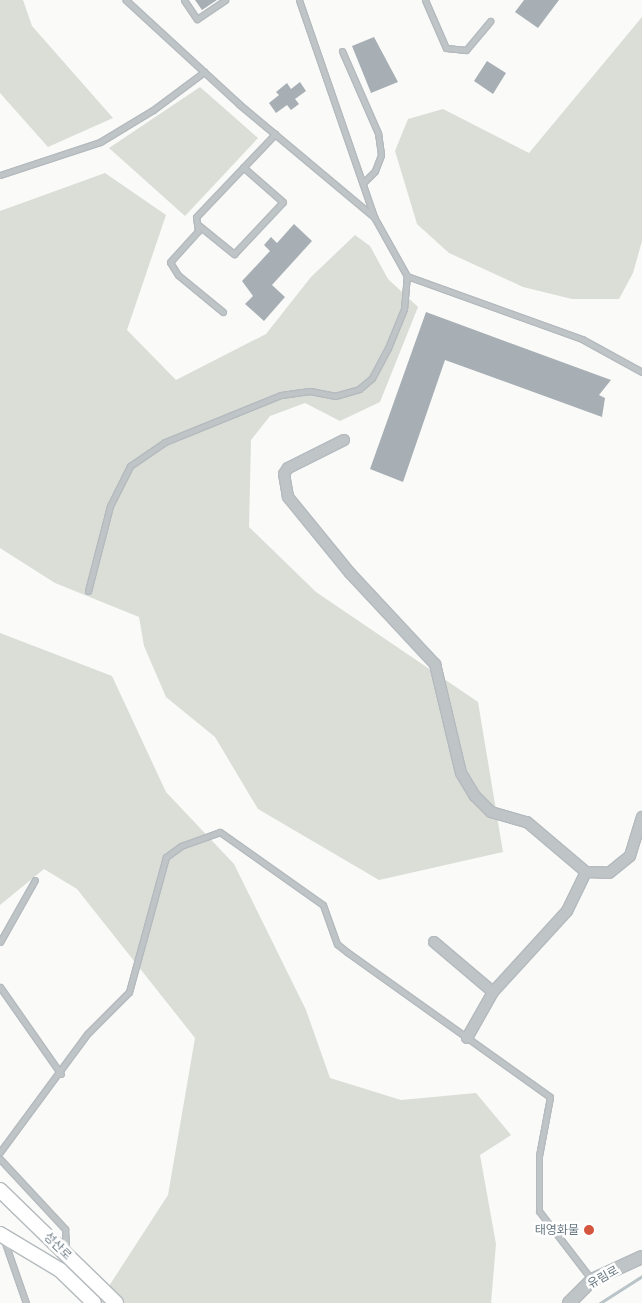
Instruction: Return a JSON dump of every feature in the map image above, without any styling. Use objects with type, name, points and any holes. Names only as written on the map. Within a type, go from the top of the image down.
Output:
[{"type":"main road","name":"성산로","points":[[0,1190],[116,1303]]},
{"type":"main road","points":[[0,1234],[60,1270],[94,1303]]},
{"type":"street","points":[[344,440],[288,468],[284,474],[288,497],[350,573],[435,664],[461,774],[475,796],[491,812],[527,822],[586,872],[609,873],[630,856],[642,817]]},
{"type":"street","points":[[467,1038],[493,992],[548,936],[586,872]]},
{"type":"street","points":[[434,942],[493,992]]},
{"type":"street","name":"유림로","points":[[569,1303],[592,1280],[642,1257]]},
{"type":"lane","points":[[126,0],[275,134],[374,216]]},
{"type":"lane","points":[[184,0],[197,19],[224,0]]},
{"type":"lane","points":[[88,591],[110,506],[130,466],[164,442],[281,395],[310,391],[335,396],[359,389],[372,378],[388,348],[404,309],[407,276],[374,216],[299,0]]},
{"type":"lane","points":[[424,0],[446,48],[466,50],[490,21]]},
{"type":"lane","points":[[342,51],[378,133],[381,155],[375,171],[363,183]]},
{"type":"lane","points":[[0,175],[100,142],[153,110],[204,72]]},
{"type":"lane","points":[[223,312],[178,275],[170,262],[198,231],[196,217],[275,134]]},
{"type":"lane","points":[[197,224],[234,254],[283,202],[243,167]]},
{"type":"lane","points":[[407,276],[582,340],[642,372]]},
{"type":"lane","points":[[0,1152],[61,1074],[87,1034],[129,992],[166,858],[181,846],[220,832],[323,905],[337,944],[346,952],[550,1097],[539,1156],[539,1211],[592,1280]]},
{"type":"lane","points":[[0,942],[35,880]]},
{"type":"lane","points":[[0,986],[61,1074]]},
{"type":"lane","points":[[0,1159],[65,1229],[66,1254]]},
{"type":"lane","points":[[0,1234],[16,1265],[26,1303]]},
{"type":"shaded area","points":[[0,0],[23,0],[32,26],[113,118],[48,147],[0,93]]},
{"type":"shaded area","points":[[642,17],[642,241],[633,273],[619,299],[572,299],[523,287],[449,253],[417,224],[395,151],[408,119],[443,109],[529,153]]},
{"type":"shaded area","points":[[200,87],[258,138],[185,216],[109,148]]},
{"type":"shaded area","points":[[105,173],[166,215],[127,330],[176,380],[266,334],[311,277],[355,235],[370,246],[388,279],[418,307],[380,402],[340,421],[305,403],[270,416],[251,440],[249,527],[316,592],[478,702],[503,852],[379,880],[258,809],[215,737],[166,697],[144,646],[139,617],[55,583],[0,548],[0,211]]},
{"type":"shaded area","points":[[0,633],[112,676],[166,792],[234,864],[306,1010],[330,1078],[401,1100],[476,1093],[511,1135],[480,1155],[496,1244],[491,1303],[98,1303],[168,1195],[195,1038],[77,889],[44,869],[0,905]]},
{"type":"building","points":[[195,0],[217,0],[202,10]]},
{"type":"building","points":[[524,0],[559,0],[538,28],[515,12]]},
{"type":"building","points":[[374,37],[398,82],[371,93],[352,46]]},
{"type":"building","points":[[487,61],[506,73],[493,94],[474,81]]},
{"type":"building","points":[[300,82],[306,91],[295,99],[299,104],[291,110],[287,105],[276,113],[269,103],[279,95],[276,92],[287,83],[291,89]]},
{"type":"building","points":[[294,224],[312,241],[272,285],[285,297],[264,321],[245,304],[253,296],[242,281],[270,251],[264,245],[271,237],[277,243]]},
{"type":"building","points":[[426,312],[611,380],[599,395],[605,398],[602,417],[445,360],[403,482],[370,469]]},
{"type":"waterway","points":[[600,1303],[642,1276]]},
{"type":"place","name":"태영화물","points":[[589,1230]]}]
